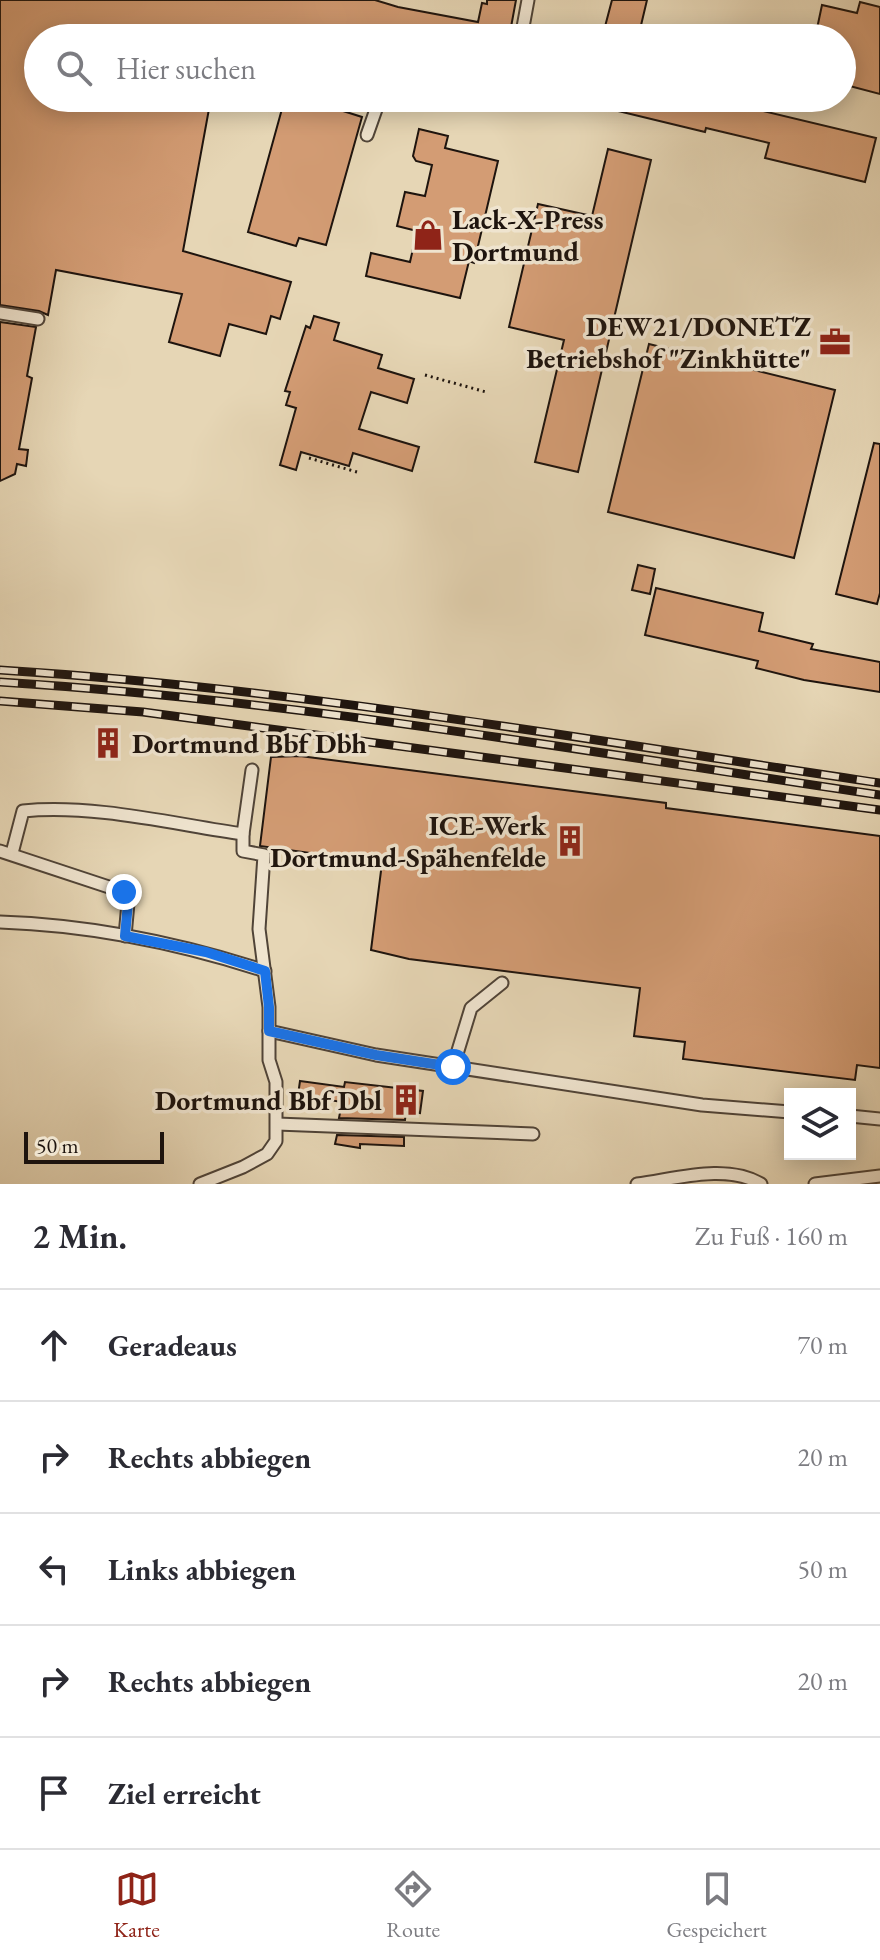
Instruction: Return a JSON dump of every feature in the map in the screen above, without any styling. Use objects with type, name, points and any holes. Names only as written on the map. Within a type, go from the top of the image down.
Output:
[{"type":"lane","points":[[524,24],[528,0]]},
{"type":"lane","points":[[367,135],[375,112]]},
{"type":"lane","points":[[0,313],[38,319]]},
{"type":"lane","points":[[200,1184],[267,1154],[276,1141],[276,1082],[269,1060],[269,1007],[259,929],[264,855],[243,851],[252,770]]},
{"type":"lane","points":[[125,936],[128,903],[124,892],[6,852],[23,811],[79,810],[243,834]]},
{"type":"lane","points":[[0,922],[35,923],[125,936],[206,952],[265,971]]},
{"type":"lane","points":[[453,1067],[471,1008],[502,983]]},
{"type":"lane","points":[[269,1031],[376,1055],[702,1105],[784,1112]]},
{"type":"lane","points":[[856,1117],[880,1119]]},
{"type":"lane","points":[[277,1124],[533,1134]]},
{"type":"lane","points":[[637,1184],[713,1174],[739,1174],[761,1184]]},
{"type":"lane","points":[[815,1184],[880,1176]]},
{"type":"path","points":[[425,375],[486,392]]},
{"type":"path","points":[[309,458],[357,472]]},
{"type":"building","points":[[0,0],[375,0],[478,22],[482,3],[487,4],[487,0],[516,0],[512,24],[24,24],[24,112],[208,112],[183,251],[291,282],[280,319],[271,316],[266,334],[229,324],[220,356],[169,342],[182,294],[56,270],[48,315],[0,305]]},
{"type":"building","points":[[612,0],[647,0],[641,24],[606,24]]},
{"type":"building","points":[[860,2],[880,7],[880,94],[856,88],[856,24],[818,24],[822,5],[857,13]]},
{"type":"building","points":[[281,112],[346,112],[362,117],[326,245],[299,238],[296,246],[248,232]]},
{"type":"building","points":[[622,112],[767,112],[876,138],[865,182],[765,158],[769,143],[706,128],[705,132]]},
{"type":"building","points":[[419,129],[448,136],[445,148],[498,161],[474,263],[469,261],[460,298],[366,276],[371,253],[410,262],[417,231],[397,226],[405,192],[425,196],[432,165],[416,161],[413,156]]},
{"type":"building","points":[[608,149],[651,160],[578,472],[535,462],[564,340],[509,327],[538,204],[592,216]]},
{"type":"building","points":[[314,316],[339,323],[334,340],[382,355],[378,368],[414,379],[407,403],[371,392],[359,429],[419,447],[412,471],[353,453],[349,466],[301,452],[296,470],[280,465],[296,408],[286,405],[290,392],[285,391],[306,326],[310,328]]},
{"type":"building","points":[[0,322],[36,327],[27,376],[32,378],[19,449],[28,450],[26,466],[17,464],[15,474],[0,481]]},
{"type":"building","points":[[649,344],[835,390],[794,558],[608,512]]},
{"type":"building","points":[[874,443],[880,444],[880,593],[877,604],[836,594]]},
{"type":"building","points":[[638,565],[655,569],[650,594],[632,590]]},
{"type":"building","points":[[656,588],[763,613],[759,631],[813,644],[811,649],[880,662],[880,692],[804,680],[756,668],[758,661],[645,635]]},
{"type":"building","points":[[300,756],[666,803],[666,808],[880,836],[880,1068],[857,1065],[855,1080],[683,1059],[685,1042],[634,1036],[640,988],[409,959],[371,950],[382,863],[260,846],[271,757]]},
{"type":"building","points":[[300,1081],[344,1087],[345,1082],[423,1091],[420,1113],[406,1111],[405,1120],[339,1118],[342,1102],[298,1095]]},
{"type":"building","points":[[337,1135],[404,1137],[404,1146],[360,1144],[360,1148],[335,1144]]},
{"type":"railway","points":[[0,670],[111,678],[331,702],[880,783]]},
{"type":"railway","points":[[0,682],[111,690],[331,714],[880,795]]},
{"type":"railway","points":[[0,701],[143,712],[880,810]]},
{"type":"place","name":"Lack-X-Press Dortmund","points":[[428,235]]},
{"type":"place","name":"DEW21/DONETZ Betriebshof \"Zinkhütte\"","points":[[835,342]]},
{"type":"place","name":"Dortmund Bbf Dbh","points":[[108,743]]},
{"type":"place","name":"ICE-Werk Dortmund-Spähenfelde","points":[[570,841]]},
{"type":"place","name":"Dortmund Bbf Dbl","points":[[406,1100]]},
{"type":"route","points":[[124,892],[128,903],[125,936],[206,952],[265,971],[269,1031],[376,1055],[453,1067]]}]
